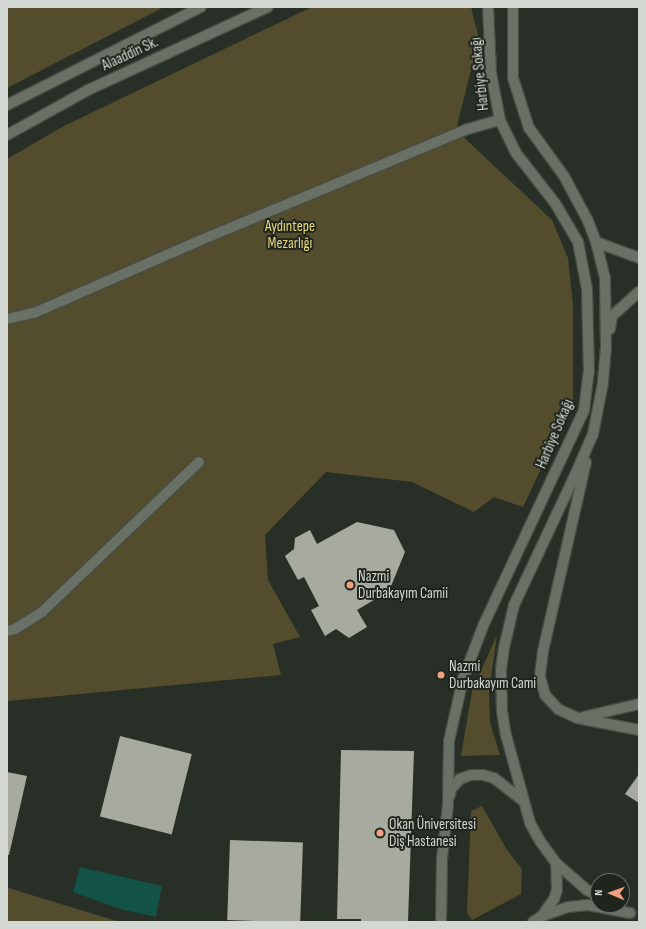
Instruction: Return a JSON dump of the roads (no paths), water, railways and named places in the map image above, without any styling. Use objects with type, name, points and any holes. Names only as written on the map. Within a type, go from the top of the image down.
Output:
[{"type":"street","name":"Alaaddin Sk.","points":[[7,105],[201,7]]},
{"type":"street","name":"Alaaddin Sk.","points":[[7,135],[88,90],[268,7]]},
{"type":"street","name":"Harbiye Sokağı","points":[[448,805],[449,741],[463,679],[483,626],[584,410],[589,372],[587,289],[578,242],[555,203],[516,153],[500,120],[491,73],[488,7]]},
{"type":"street","name":"Harbiye Sokağı","points":[[513,7],[513,78],[529,128],[564,176],[588,221],[596,242],[605,277],[606,347],[603,383],[593,434],[543,651],[540,677],[545,695],[558,709],[577,718],[639,730]]},
{"type":"street","points":[[7,319],[34,313],[201,240],[468,129],[500,120]]},
{"type":"street","points":[[596,242],[639,258]]},
{"type":"street","points":[[606,347],[612,316],[639,292]]},
{"type":"street","name":"Harbiye Sokağı","points":[[590,892],[556,863],[540,841],[530,823],[506,735],[502,711],[501,670],[504,648],[514,605],[572,483],[593,434]]},
{"type":"street","points":[[7,631],[15,629],[42,612],[199,462]]},
{"type":"street","points":[[577,718],[639,704]]},
{"type":"street","points":[[441,922],[442,859],[451,789],[460,779],[471,775],[483,775],[494,778],[523,801]]},
{"type":"street","points":[[542,916],[554,899],[557,890],[556,863]]},
{"type":"street","points":[[533,922],[542,916],[568,907],[588,906],[635,915]]},
{"type":"water","points":[[80,867],[162,886],[156,917],[120,909],[73,892]]},
{"type":"place","name":"Nazmi Durbakayım Camii","points":[[350,585]]},
{"type":"place","name":"Nazmi Durbakayım Cami","points":[[441,675]]},
{"type":"place","name":"Okan Üniversitesi Diş Hastanesi","points":[[380,833]]},
{"type":"park label","name":"Aydıntepe Mezarlığı","points":[[290,234]]}]
